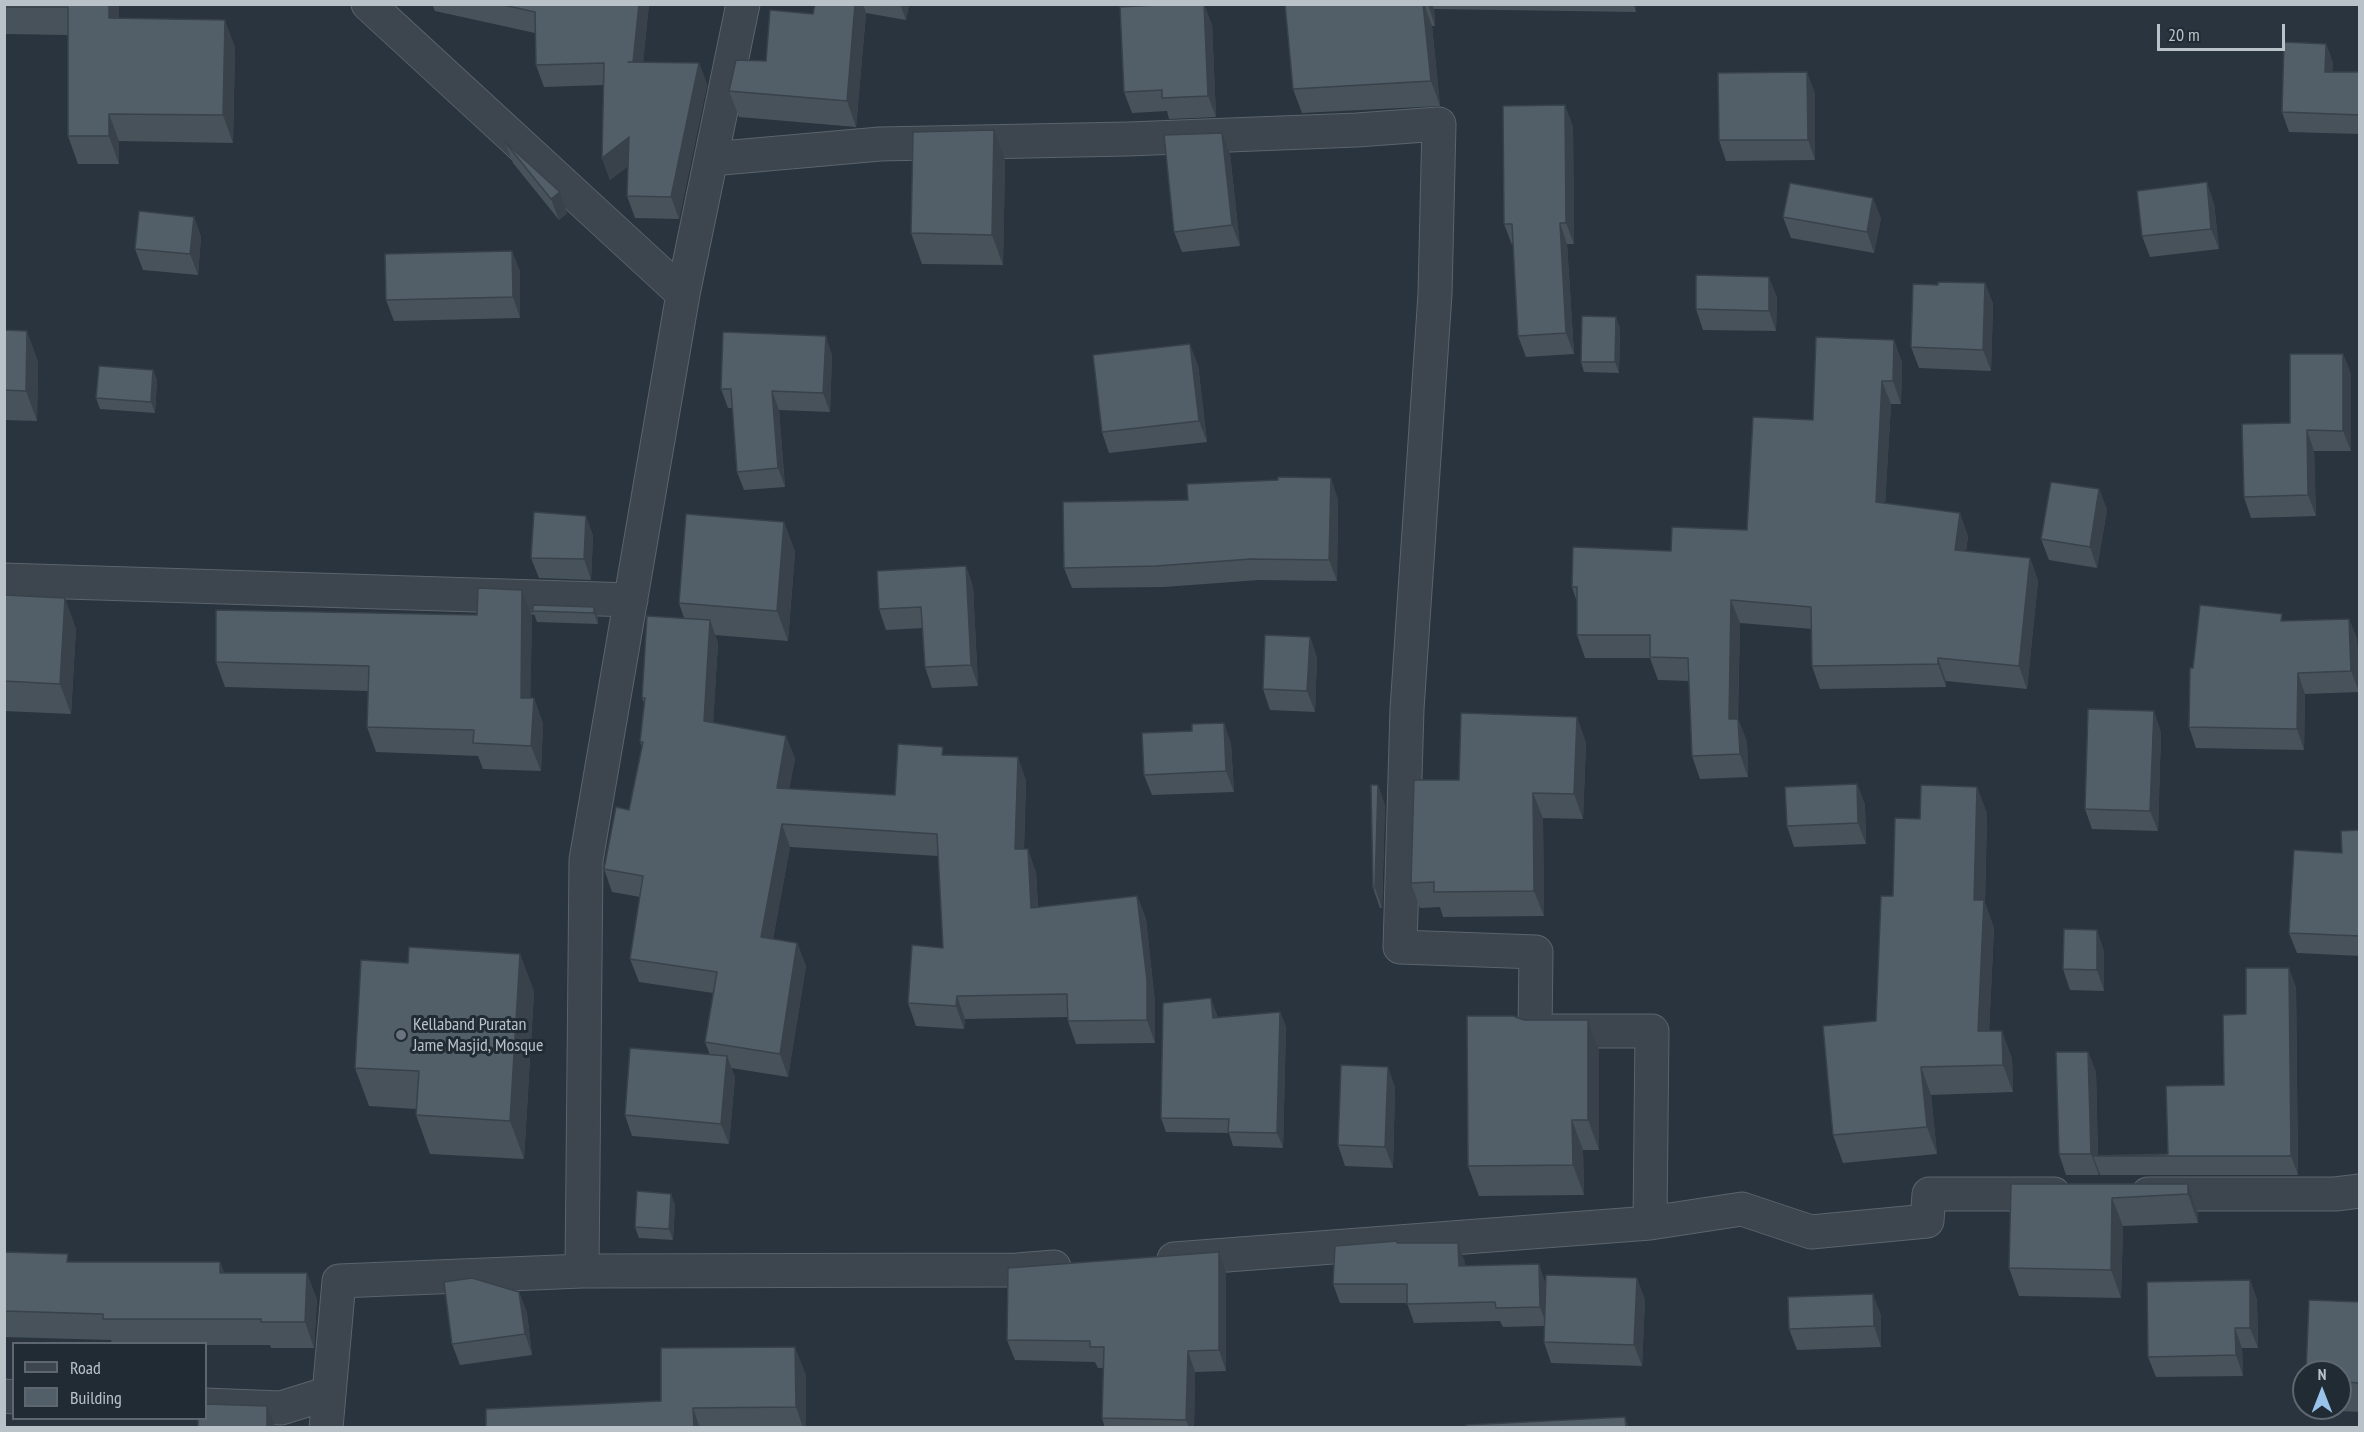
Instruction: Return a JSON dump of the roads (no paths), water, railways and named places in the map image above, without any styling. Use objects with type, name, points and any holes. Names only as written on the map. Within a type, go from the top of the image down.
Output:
[{"type":"street","points":[[368,4],[683,294]]},
{"type":"street","points":[[582,1271],[586,860],[683,294],[743,4]]},
{"type":"street","points":[[711,159],[880,144],[1174,137],[1357,130],[1439,124],[1436,294],[1407,709],[1400,947],[1536,952],[1535,1031],[1652,1031],[1650,1223]]},
{"type":"street","points":[[4,580],[631,600]]},
{"type":"street","points":[[2120,1194],[2335,1194],[2360,1191]]},
{"type":"street","points":[[1148,1261],[1650,1223],[1742,1209],[1811,1232],[1927,1221],[1929,1194],[2084,1194]]},
{"type":"street","points":[[326,1428],[339,1281],[582,1271],[1017,1270],[1089,1265]]},
{"type":"street","points":[[207,1405],[281,1408],[329,1393]]},
{"type":"place","name":"Kellaband Puratan Jame Masjid, Mosque","points":[[401,1035]]}]
